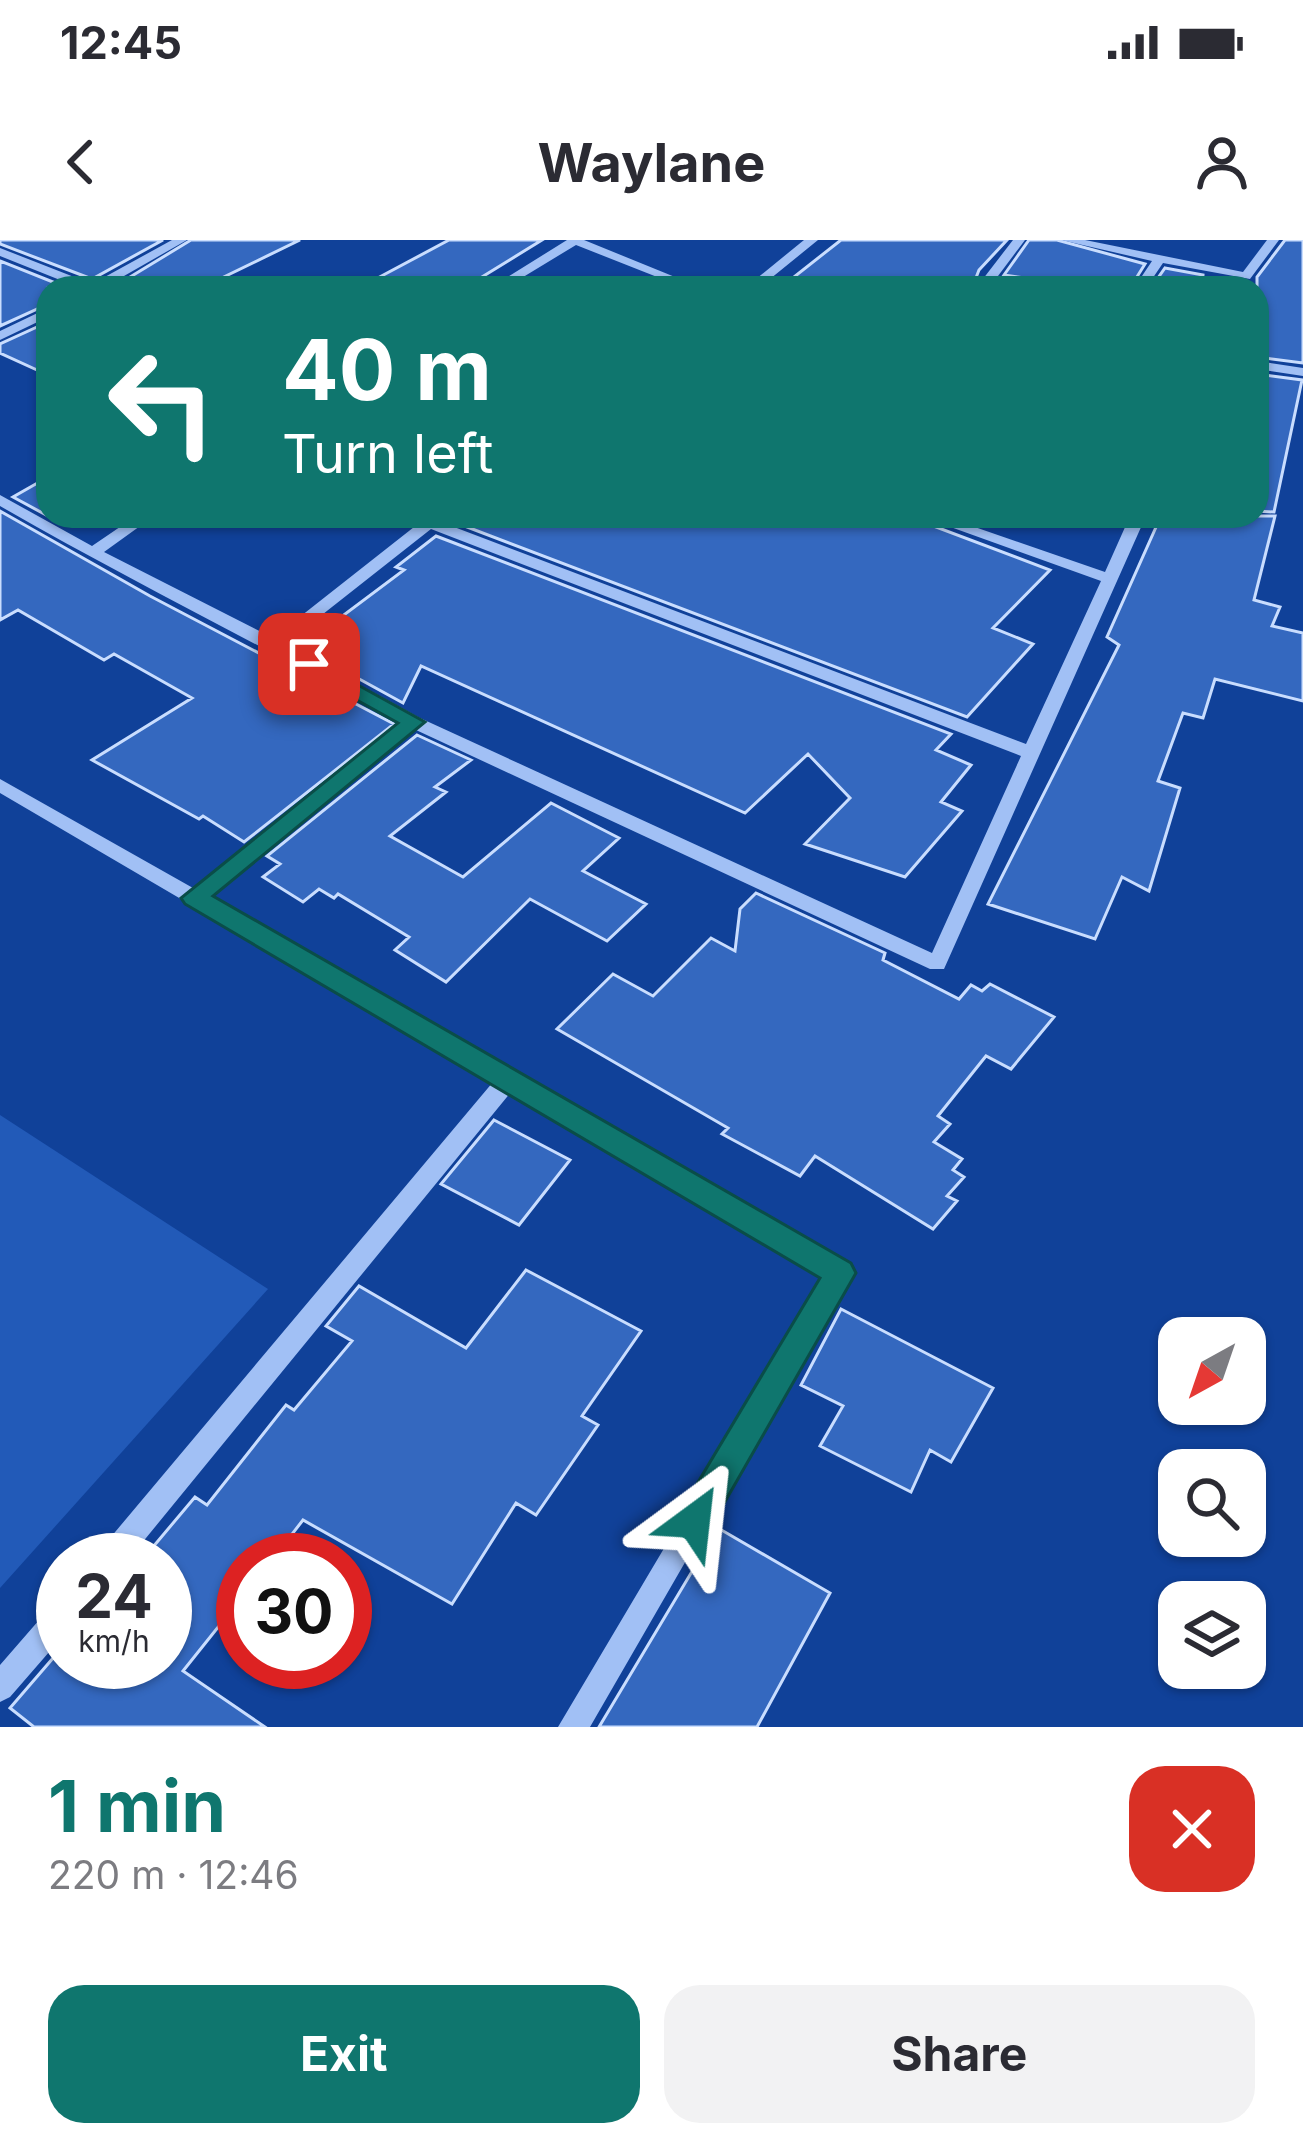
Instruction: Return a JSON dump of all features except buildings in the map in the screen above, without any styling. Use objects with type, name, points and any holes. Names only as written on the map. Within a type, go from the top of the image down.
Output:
[{"type":"street","points":[[115,276],[181,240]]},
{"type":"street","points":[[516,276],[574,240],[666,276]]},
{"type":"street","points":[[766,276],[812,240]]},
{"type":"street","points":[[991,276],[1019,240]]},
{"type":"street","points":[[1066,240],[1221,276]]},
{"type":"street","points":[[1247,276],[1273,240]]},
{"type":"street","points":[[0,252],[62,276]]},
{"type":"street","points":[[1148,276],[1159,259]]},
{"type":"street","points":[[0,337],[36,318]]},
{"type":"street","points":[[1269,366],[1303,372]]},
{"type":"street","points":[[0,500],[36,521]]},
{"type":"street","points":[[49,528],[414,722],[937,964],[1133,528]]},
{"type":"street","points":[[93,553],[129,528]]},
{"type":"street","points":[[274,645],[423,528]]},
{"type":"street","points":[[457,528],[1032,753]]},
{"type":"street","points":[[963,528],[1110,579]]},
{"type":"street","points":[[194,898],[414,722]]},
{"type":"street","points":[[0,785],[840,1273],[573,1727]]},
{"type":"street","points":[[132,1533],[508,1080]]},
{"type":"street","points":[[0,1687],[36,1645]]},
{"type":"shaded area","points":[[0,1115],[268,1289],[49,1533],[36,1533],[36,1548],[0,1588]]},
{"type":"route","points":[[309,664],[414,722],[194,898],[840,1273],[694,1521]]}]
